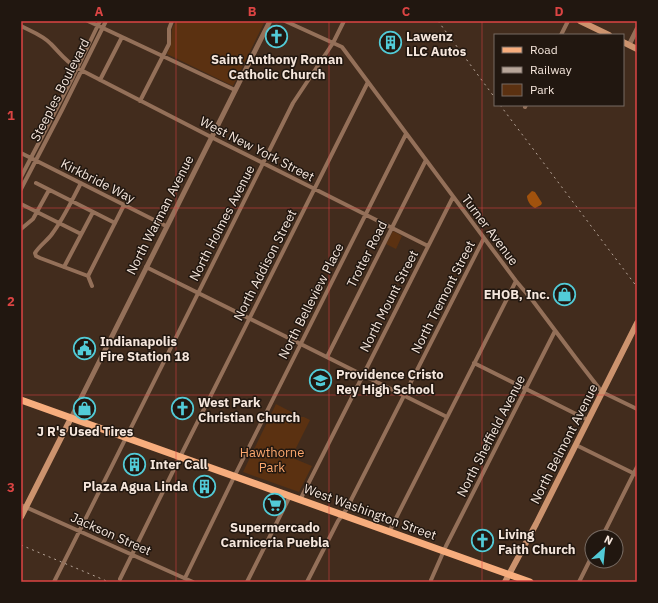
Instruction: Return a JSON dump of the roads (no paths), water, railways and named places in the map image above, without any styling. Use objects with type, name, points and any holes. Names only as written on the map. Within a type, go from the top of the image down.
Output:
[{"type":"main road","points":[[580,21],[607,34]]},
{"type":"main road","points":[[626,43],[637,49]]},
{"type":"main road","name":"North Belmont Avenue","points":[[505,582],[536,524],[637,323]]},
{"type":"main road","name":"West Washington Street","points":[[21,400],[530,582]]},
{"type":"main road","points":[[21,517],[23,506],[71,418]]},
{"type":"street","points":[[88,21],[235,90]]},
{"type":"street","name":"Steeples Boulevard","points":[[21,177],[100,21]]},
{"type":"street","name":"Steeples Boulevard","points":[[21,189],[106,21]]},
{"type":"street","points":[[140,101],[169,44],[169,29],[172,21]]},
{"type":"street","name":"North Warman Avenue","points":[[71,418],[270,21]]},
{"type":"street","points":[[285,21],[333,42]]},
{"type":"street","name":"North Holmes Avenue","points":[[54,582],[295,99],[333,42],[344,21]]},
{"type":"street","points":[[562,34],[568,21]]},
{"type":"street","name":"West New York Street","points":[[21,26],[47,40],[63,58],[82,71],[428,246]]},
{"type":"street","points":[[626,43],[637,29]]},
{"type":"street","points":[[100,80],[122,37]]},
{"type":"street","name":"Turner Avenue","points":[[333,42],[342,47],[516,281],[602,392],[637,409]]},
{"type":"street","name":"North Addison Street","points":[[120,579],[368,82]]},
{"type":"street","name":"North Belleview Place","points":[[185,578],[406,134]]},
{"type":"street","name":"Kirkbride Way","points":[[21,154],[166,226]]},
{"type":"street","name":"Trotter Road","points":[[327,357],[426,160]]},
{"type":"street","points":[[36,183],[115,223]]},
{"type":"street","points":[[81,183],[59,223],[51,235],[35,253],[36,256],[40,258],[88,276],[92,286]]},
{"type":"street","points":[[21,229],[33,219],[49,190]]},
{"type":"street","name":"North Mount Street","points":[[300,500],[453,197]]},
{"type":"street","points":[[21,204],[81,234]]},
{"type":"street","points":[[88,276],[124,205]]},
{"type":"street","points":[[64,267],[92,212]]},
{"type":"street","name":"North Tremont Street","points":[[307,582],[338,521],[346,510],[484,238]]},
{"type":"street","points":[[146,267],[447,417]]},
{"type":"street","points":[[389,532],[516,281]]},
{"type":"street","name":"North Sheffield Avenue","points":[[431,580],[444,551],[555,331]]},
{"type":"street","points":[[474,363],[588,420]]},
{"type":"street","points":[[576,445],[635,475]]},
{"type":"street","points":[[606,529],[635,475],[637,467]]},
{"type":"street","points":[[247,582],[290,496]]},
{"type":"street","name":"Jackson Street","points":[[23,506],[193,582]]},
{"type":"street","points":[[579,582],[586,569]]},
{"type":"railway","points":[[438,21],[494,97]]},
{"type":"railway","points":[[501,106],[637,287]]},
{"type":"railway","points":[[21,545],[109,582]]},
{"type":"place","name":"Saint Anthony Roman Catholic Church","points":[[277,37]]},
{"type":"place","name":"Lawenz LLC Autos","points":[[390,43]]},
{"type":"place","name":"EHOB, Inc.","points":[[565,294]]},
{"type":"place","name":"Indianapolis Fire Station 18","points":[[84,348]]},
{"type":"place","name":"Providence Cristo Rey High School","points":[[321,381]]},
{"type":"place","name":"J R's Used Tires","points":[[85,409]]},
{"type":"place","name":"West Park Christian Church","points":[[182,409]]},
{"type":"place","name":"Inter Call","points":[[135,464]]},
{"type":"place","name":"Plaza Agua Linda","points":[[204,486]]},
{"type":"place","name":"Supermercado Carniceria Puebla","points":[[275,505]]},
{"type":"place","name":"Living Faith Church","points":[[482,541]]},
{"type":"park label","name":"Hawthorne Park","points":[[272,460]]}]
